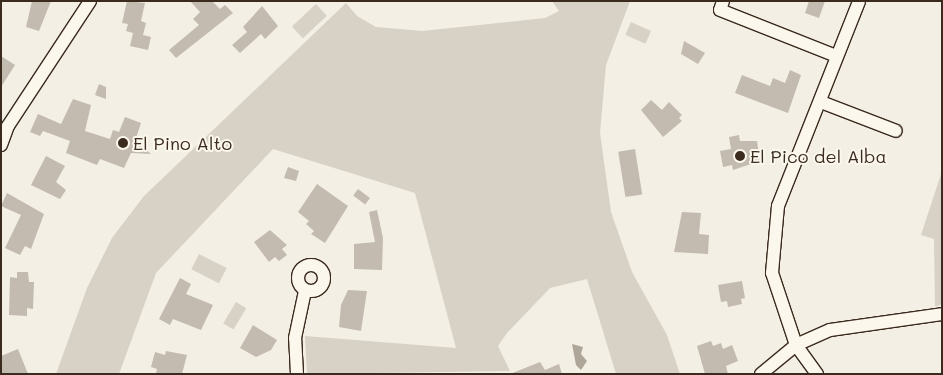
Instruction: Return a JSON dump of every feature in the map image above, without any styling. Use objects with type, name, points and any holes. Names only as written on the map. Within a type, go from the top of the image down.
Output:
[{"type":"street","points":[[1,145],[8,126],[90,1]]},
{"type":"street","points":[[723,1],[720,10],[836,56]]},
{"type":"street","points":[[817,374],[796,345],[772,273],[778,206],[820,102],[836,56],[860,1]]},
{"type":"street","points":[[820,102],[896,131]]},
{"type":"street","points":[[297,374],[295,338],[305,291]]},
{"type":"street","points":[[761,374],[796,345],[848,326],[942,314]]},
{"type":"shaded area","points":[[552,1],[630,1],[606,65],[600,133],[611,212],[632,272],[667,335],[680,374],[616,374],[587,279],[550,288],[507,333],[498,346],[510,371],[307,374],[305,336],[456,348],[415,193],[273,149],[156,273],[119,374],[56,374],[87,288],[112,238],[144,196],[346,3],[357,16],[376,27],[422,31],[545,18],[559,11]]},
{"type":"shaded area","points":[[316,4],[327,16],[303,38],[292,27]]},
{"type":"shaded area","points":[[631,22],[651,31],[645,44],[625,35]]},
{"type":"shaded area","points":[[942,171],[942,304],[935,307],[934,239],[921,235]]},
{"type":"shaded area","points":[[199,254],[227,268],[219,283],[191,269]]},
{"type":"shaded area","points":[[236,302],[246,308],[233,330],[223,323]]},
{"type":"shaded area","points":[[572,344],[583,347],[581,354],[587,361],[581,370],[576,365]]},
{"type":"building","points":[[32,1],[51,1],[39,31],[26,27]]},
{"type":"building","points":[[127,1],[145,3],[141,21],[146,23],[143,35],[151,37],[148,50],[130,46],[133,33],[126,31],[128,24],[122,23]]},
{"type":"building","points":[[190,1],[212,1],[220,9],[225,5],[233,13],[176,58],[169,50],[199,25],[193,19],[200,12]]},
{"type":"building","points":[[809,1],[825,1],[819,18],[805,13]]},
{"type":"building","points":[[262,6],[278,26],[265,39],[261,34],[240,53],[232,45],[247,32],[243,27]]},
{"type":"building","points":[[684,41],[705,53],[698,64],[681,54]]},
{"type":"building","points":[[1,56],[15,65],[1,87]]},
{"type":"building","points":[[790,70],[801,75],[788,113],[735,93],[742,75],[770,86],[773,78],[785,83]]},
{"type":"building","points":[[99,84],[106,87],[106,99],[95,95]]},
{"type":"building","points":[[73,99],[91,105],[85,131],[110,139],[113,130],[119,132],[125,117],[141,123],[135,141],[151,154],[131,153],[124,168],[100,159],[97,165],[66,153],[70,141],[43,131],[40,136],[30,132],[38,114],[61,124]]},
{"type":"building","points":[[651,100],[662,110],[669,102],[682,115],[679,118],[682,121],[663,137],[641,110]]},
{"type":"building","name":"El Pico del Alba","points":[[739,135],[740,141],[757,141],[760,161],[733,170],[732,165],[723,167],[720,151],[731,149],[729,137]]},
{"type":"building","points":[[635,149],[642,194],[625,197],[618,152]]},
{"type":"building","points":[[46,156],[65,166],[56,182],[66,190],[60,199],[31,185]]},
{"type":"building","points":[[288,167],[299,171],[296,181],[284,178]]},
{"type":"building","points":[[317,184],[348,206],[325,243],[311,234],[314,231],[306,224],[309,221],[298,212]]},
{"type":"building","points":[[358,189],[370,198],[365,204],[353,195]]},
{"type":"building","points":[[7,193],[44,214],[31,249],[25,246],[20,255],[5,248],[21,215],[1,206]]},
{"type":"building","points":[[377,210],[383,238],[382,270],[354,269],[354,244],[375,242],[369,212]]},
{"type":"building","points":[[682,212],[701,213],[699,234],[709,235],[708,254],[674,252]]},
{"type":"building","points":[[270,230],[287,245],[282,249],[287,255],[279,261],[275,257],[269,262],[254,242]]},
{"type":"building","points":[[17,272],[28,272],[29,282],[34,282],[33,309],[27,308],[27,316],[9,315],[10,277],[17,278]]},
{"type":"building","points":[[180,278],[191,284],[186,294],[213,305],[201,330],[173,319],[170,325],[159,319]]},
{"type":"building","points":[[742,281],[745,298],[741,299],[742,304],[728,307],[727,301],[721,302],[718,285]]},
{"type":"building","points":[[348,290],[367,291],[361,331],[339,327],[341,305]]},
{"type":"building","points":[[253,325],[277,340],[271,350],[256,357],[240,348]]},
{"type":"building","points":[[711,341],[713,346],[721,343],[723,349],[732,345],[738,361],[726,366],[728,374],[705,374],[697,346]]},
{"type":"building","points":[[18,349],[28,374],[1,374],[1,356]]},
{"type":"building","points":[[166,351],[187,355],[182,374],[156,374],[157,369],[151,367],[155,352],[165,355]]},
{"type":"building","points":[[540,362],[545,370],[559,364],[562,374],[510,374]]},
{"type":"place","name":"El Pino Alto","points":[[123,143]]},
{"type":"place","name":"El Pico del Alba","points":[[740,156]]}]
